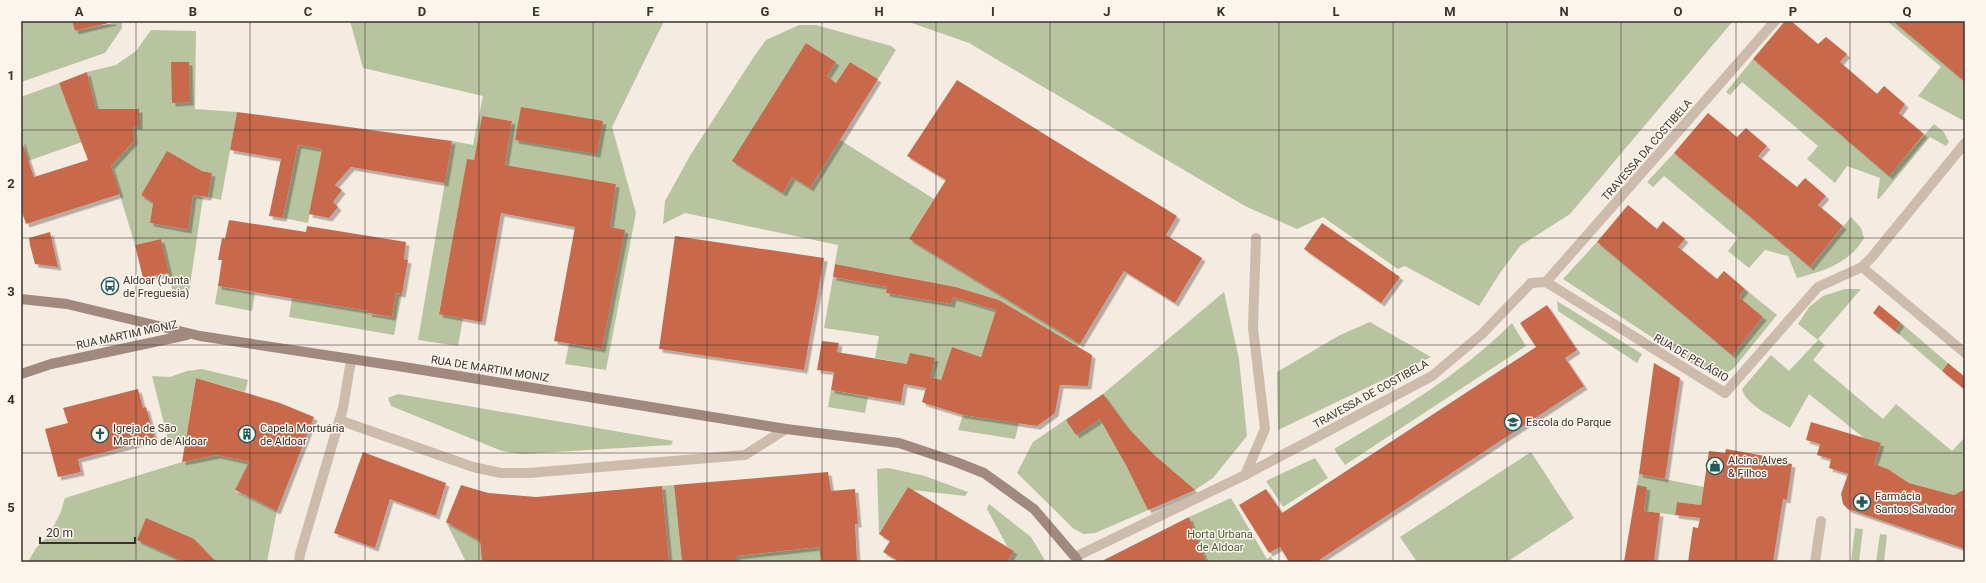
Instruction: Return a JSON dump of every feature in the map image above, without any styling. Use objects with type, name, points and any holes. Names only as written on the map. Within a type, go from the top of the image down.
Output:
[{"type":"street","name":"TRAVESSA DA COSTIBELA","points":[[1546,282],[1775,21]]},
{"type":"street","name":"RUA DE PELÁGIO","points":[[1546,282],[1725,393],[1818,288],[1862,267],[1965,143]]},
{"type":"street","points":[[1245,475],[1265,429],[1252,328],[1256,238]]},
{"type":"street","points":[[1862,267],[1965,353]]},
{"type":"street","name":"TRAVESSA DE COSTIBELA","points":[[1077,559],[1245,475],[1432,376],[1482,334],[1530,283],[1546,282]]},
{"type":"street","name":"RUA MARTIM MONIZ","points":[[21,299],[67,304],[189,334]]},
{"type":"street","name":"RUA MARTIM MONIZ","points":[[21,374],[51,364],[189,334]]},
{"type":"street","name":"RUA DE MARTIM MONIZ","points":[[189,334],[786,429],[899,443],[984,473],[1034,509],[1077,559]]},
{"type":"street","points":[[299,562],[300,554],[343,408],[351,360]]},
{"type":"street","points":[[339,420],[473,467],[501,473],[529,474],[745,455],[786,429]]},
{"type":"street","points":[[1815,562],[1821,521]]},
{"type":"green space","points":[[21,21],[72,21],[75,31],[122,21],[122,28],[105,53],[21,82],[21,38],[23,37]]},
{"type":"green space","points":[[350,21],[664,21],[612,127],[636,213],[606,370],[565,364],[569,344],[602,349],[624,230],[610,227],[616,184],[505,165],[512,121],[482,116],[474,160],[467,160],[439,313],[463,318],[458,346],[418,340],[452,141],[473,145],[483,96],[363,68]]},
{"type":"green space","points":[[906,21],[1733,21],[1570,214],[1520,246],[1500,273],[1479,306],[1405,266],[1398,269],[1323,217],[1297,229],[1245,206],[969,43]]},
{"type":"green space","points":[[1887,21],[1893,21],[1965,82],[1964,121],[1918,96],[1941,67]]},
{"type":"green space","points":[[799,25],[816,25],[891,46],[896,50],[878,79],[850,62],[836,83],[827,76],[836,62],[806,43],[783,193],[792,177],[810,188],[840,140],[934,199],[909,239],[1080,344],[1077,346],[999,300],[956,287],[835,264],[838,245],[685,213],[663,224],[665,201],[691,154],[755,55],[766,40]]},
{"type":"green space","points":[[151,30],[196,31],[195,109],[237,112],[221,200],[208,197],[212,173],[202,171],[167,152],[141,195],[153,203],[150,223],[187,230],[193,195],[203,197],[188,299],[174,297],[161,239],[135,245],[111,166],[134,141],[133,126],[139,126],[139,109],[96,109],[87,72],[116,65],[136,51]]},
{"type":"green space","points":[[1753,59],[1889,175],[1934,124],[1944,132],[1949,142],[1946,146],[1930,137],[1879,199],[1877,198],[1880,178],[1847,166],[1835,183],[1807,159],[1818,146],[1742,82],[1730,95],[1726,92]]},
{"type":"green space","points":[[59,83],[82,142],[28,161],[21,138],[21,97]]},
{"type":"green space","points":[[298,145],[322,149],[308,223],[283,218]]},
{"type":"green space","points":[[1674,153],[1810,267],[1851,217],[1861,228],[1864,238],[1858,247],[1844,260],[1826,269],[1797,278],[1788,256],[1765,250],[1749,268],[1728,251],[1738,238],[1664,176],[1653,187],[1647,182]]},
{"type":"green space","points":[[1597,242],[1732,354],[1763,317],[1739,297],[1745,289],[1777,315],[1730,371],[1719,374],[1702,370],[1563,279]]},
{"type":"green space","points":[[833,277],[887,287],[886,293],[951,304],[953,297],[996,310],[981,357],[952,347],[941,380],[930,377],[907,364],[875,358],[879,336],[824,328]]},
{"type":"green space","points":[[218,286],[255,293],[252,311],[215,304]]},
{"type":"green space","points":[[1845,289],[1861,289],[1818,339],[1825,345],[1813,360],[1883,419],[1896,404],[1952,451],[1965,437],[1965,489],[1954,495],[1909,483],[1888,469],[1874,464],[1881,443],[1864,438],[1809,394],[1790,428],[1755,406],[1744,395],[1742,389],[1771,355],[1789,371],[1818,340],[1798,324],[1809,307],[1823,296]]},
{"type":"green space","points":[[1224,292],[1239,359],[1247,436],[1213,478],[1195,490],[1095,533],[1084,534],[1074,529],[1017,473],[1033,442],[1103,394]]},
{"type":"green space","points":[[396,293],[402,294],[394,335],[289,317],[292,298],[369,311],[369,314],[392,317]]},
{"type":"green space","points":[[1557,301],[1642,354],[1637,363],[1558,311]]},
{"type":"green space","points":[[1370,322],[1431,357],[1278,430],[1277,372],[1340,335]]},
{"type":"green space","points":[[1512,323],[1526,346],[1345,465],[1334,449],[1427,392],[1471,360]]},
{"type":"green space","points":[[1901,323],[1948,363],[1942,371],[1895,331]]},
{"type":"green space","points":[[202,369],[248,380],[245,392],[196,378],[185,442],[170,447],[152,376],[170,377],[187,371]]},
{"type":"green space","points":[[831,390],[868,397],[865,413],[828,407]]},
{"type":"green space","points":[[398,394],[673,441],[671,445],[522,454],[502,451],[391,406],[388,398]]},
{"type":"green space","points":[[963,415],[1019,423],[1015,439],[958,430]]},
{"type":"green space","points":[[1531,452],[1574,518],[1507,562],[1417,562],[1400,537]]},
{"type":"green space","points":[[217,455],[249,462],[235,491],[277,511],[267,562],[28,562],[36,548],[49,535],[60,514],[65,498],[182,462]]},
{"type":"green space","points":[[1315,458],[1328,478],[1283,507],[1266,481]]},
{"type":"green space","points":[[888,468],[925,476],[968,492],[965,496],[913,490],[908,487],[879,534],[877,469]]},
{"type":"green space","points":[[1639,474],[1704,487],[1701,505],[1677,502],[1675,515],[1644,511],[1647,487],[1637,485]]},
{"type":"green space","points":[[674,485],[682,562],[654,562],[669,560],[662,486]]},
{"type":"green space","name":"Horta Urbana de Aldoar","points":[[1231,498],[1267,559],[1271,556],[1274,562],[1206,562],[1189,517]]},
{"type":"green space","points":[[989,504],[1031,537],[1046,562],[1007,562],[1014,551],[1007,546],[987,509]]},
{"type":"green space","points":[[446,522],[480,541],[482,562],[466,562]]},
{"type":"green space","points":[[1855,528],[1863,529],[1859,562],[1851,562]]},
{"type":"green space","points":[[1880,534],[1887,535],[1884,562],[1876,562]]},
{"type":"green space","points":[[819,547],[821,562],[736,562],[736,556]]},
{"type":"building","points":[[72,21],[113,21],[113,22],[75,31]]},
{"type":"building","points":[[1785,21],[1791,21],[1818,44],[1826,37],[1847,54],[1840,62],[1877,94],[1884,86],[1905,104],[1899,113],[1924,134],[1889,176],[1753,59]]},
{"type":"building","points":[[1893,21],[1965,21],[1965,82]]},
{"type":"building","points":[[806,43],[836,62],[827,76],[836,83],[850,62],[878,79],[810,188],[792,177],[783,193],[732,161]]},
{"type":"building","points":[[171,62],[189,62],[190,102],[172,103]]},
{"type":"building","points":[[87,72],[96,109],[139,109],[139,126],[133,126],[134,141],[111,166],[120,194],[26,224],[21,209],[21,139],[34,177],[88,160],[59,83]]},
{"type":"building","points":[[957,80],[1177,216],[1166,235],[1202,258],[1175,303],[1124,271],[1080,344],[909,239],[946,180],[907,156]]},
{"type":"building","points":[[521,107],[603,121],[597,154],[515,140]]},
{"type":"building","points":[[237,112],[452,141],[445,183],[351,167],[335,185],[342,190],[333,202],[338,207],[329,218],[309,214],[322,149],[298,145],[283,218],[269,216],[281,159],[230,150]]},
{"type":"building","points":[[1708,113],[1737,137],[1746,128],[1767,146],[1758,156],[1797,187],[1805,178],[1826,196],[1818,205],[1843,226],[1810,267],[1674,153]]},
{"type":"building","points":[[482,116],[512,121],[505,165],[616,184],[610,227],[625,230],[602,349],[554,341],[575,227],[501,213],[482,322],[439,314],[467,159],[474,160]]},
{"type":"building","points":[[167,151],[202,171],[212,173],[208,197],[193,195],[188,230],[150,223],[153,203],[141,195]]},
{"type":"building","points":[[1628,205],[1657,229],[1663,221],[1685,239],[1678,247],[1717,279],[1724,271],[1745,289],[1739,297],[1763,317],[1732,355],[1597,242]]},
{"type":"building","points":[[229,220],[306,232],[307,226],[406,242],[404,259],[408,260],[402,294],[396,293],[392,317],[368,313],[369,311],[218,286],[222,260],[218,260],[222,238],[225,239]]},
{"type":"building","points":[[1322,223],[1400,277],[1381,303],[1304,249]]},
{"type":"building","points":[[50,232],[58,267],[35,264],[30,245],[29,238]]},
{"type":"building","points":[[675,236],[824,258],[804,370],[659,349]]},
{"type":"building","points":[[161,239],[169,273],[143,278],[135,245]]},
{"type":"building","points":[[835,264],[956,287],[999,300],[1092,355],[1088,386],[1060,385],[1055,413],[1037,426],[963,415],[927,404],[922,402],[926,388],[904,384],[901,402],[831,390],[834,372],[817,370],[822,341],[839,343],[837,352],[907,364],[910,353],[935,358],[930,377],[941,380],[952,347],[981,357],[996,310],[953,297],[951,304],[886,293],[887,287],[833,277]]},
{"type":"building","points":[[1547,305],[1577,350],[1565,358],[1584,386],[1316,562],[1289,562],[1280,547],[1269,553],[1239,505],[1266,489],[1282,513],[1536,347],[1520,323]]},
{"type":"building","points":[[1879,305],[1901,323],[1895,331],[1873,313]]},
{"type":"building","points":[[1654,363],[1680,378],[1665,479],[1639,474]]},
{"type":"building","points":[[1948,363],[1965,377],[1965,386],[1963,388],[1942,371]]},
{"type":"building","name":"Capela Mortuária de Aldoar","points":[[196,378],[280,403],[314,417],[277,511],[235,490],[249,462],[217,455],[182,462]]},
{"type":"building","name":"Igreja de São Martinho de Aldoar","points":[[138,389],[143,408],[146,407],[155,439],[78,459],[81,472],[58,477],[45,429],[68,423],[63,408]]},
{"type":"building","points":[[1103,394],[1127,427],[1153,454],[1195,490],[1148,510],[1127,467],[1100,419],[1076,435],[1066,420]]},
{"type":"building","points":[[1811,422],[1881,443],[1874,464],[1888,469],[1909,483],[1954,495],[1965,489],[1965,549],[1848,509],[1843,504],[1841,494],[1848,474],[1829,468],[1831,459],[1817,455],[1820,444],[1806,440]]},
{"type":"building","points":[[1726,449],[1765,456],[1765,459],[1792,464],[1787,500],[1783,499],[1773,562],[1688,562],[1693,527],[1698,528],[1700,518],[1675,515],[1677,502],[1701,505],[1709,451],[1725,453]]},
{"type":"building","points":[[363,452],[446,483],[436,516],[390,499],[375,548],[334,533]]},
{"type":"building","points":[[828,472],[831,491],[855,489],[858,524],[855,524],[857,562],[821,562],[819,547],[736,556],[736,562],[682,562],[674,485]]},
{"type":"building","points":[[461,485],[488,493],[536,497],[662,486],[669,560],[654,562],[482,562],[480,541],[446,522]]},
{"type":"building","points":[[1637,485],[1647,487],[1644,511],[1660,513],[1654,562],[1624,562]]},
{"type":"building","points":[[908,487],[1014,551],[1007,562],[900,562],[883,552],[890,541],[879,534]]},
{"type":"building","points":[[1189,517],[1206,562],[1166,562],[1165,560],[1161,562],[1100,562]]},
{"type":"building","points":[[146,518],[194,539],[216,562],[185,562],[137,540]]},
{"type":"place","name":"Aldoar (Junta de Freguesia)","points":[[110,286]]},
{"type":"place","name":"Escola do Parque","points":[[1513,422]]},
{"type":"place","name":"Igreja de São Martinho de Aldoar","points":[[100,434]]},
{"type":"place","name":"Capela Mortuária de Aldoar","points":[[247,434]]},
{"type":"place","name":"Alcina Alves & Filhos","points":[[1715,466]]},
{"type":"place","name":"Farmácia Santos Salvador","points":[[1862,502]]}]
